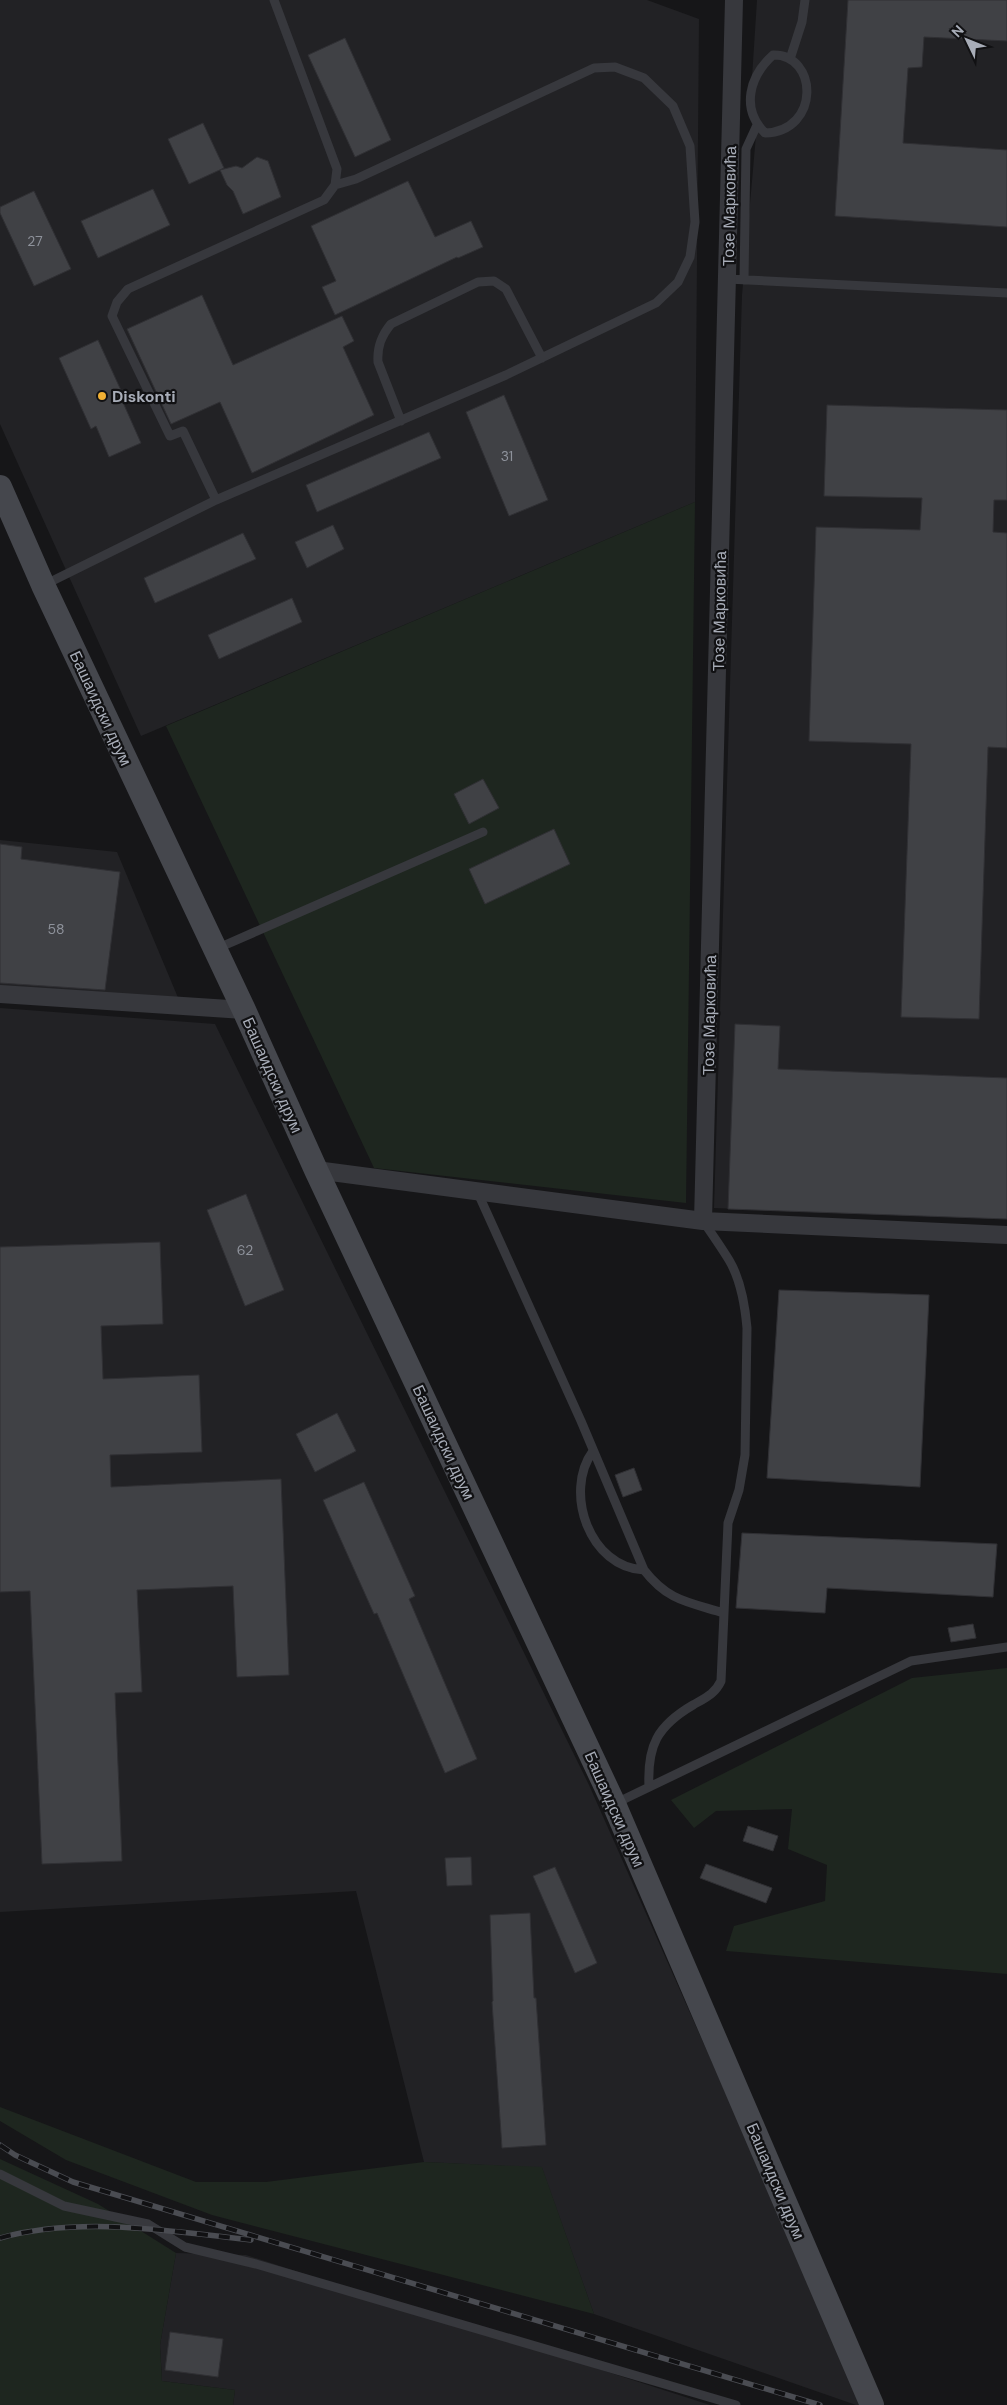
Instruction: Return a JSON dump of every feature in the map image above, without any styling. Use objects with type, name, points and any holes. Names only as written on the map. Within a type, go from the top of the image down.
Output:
[{"type":"street","name":"Тозе Марковића","points":[[703,1221],[736,279],[734,0]]},
{"type":"street","name":"Башаидски друм","points":[[0,487],[43,585],[216,950],[316,1170],[614,1804],[872,2405]]},
{"type":"street","points":[[0,994],[244,1010]]},
{"type":"street","points":[[316,1170],[703,1221],[1007,1235]]},
{"type":"lane","points":[[216,500],[183,431],[170,436],[112,316],[116,302],[128,289],[324,200],[335,186],[337,169],[274,0]]},
{"type":"lane","points":[[790,59],[802,22],[805,0]]},
{"type":"lane","points":[[782,54],[801,70],[807,85],[804,107],[790,126],[780,132],[765,133],[758,125],[752,104],[752,82],[764,63],[774,55],[782,54]]},
{"type":"lane","points":[[43,585],[216,500],[542,358],[656,303],[678,282],[690,257],[695,222],[690,146],[673,106],[644,78],[615,67],[594,68],[365,175],[335,186]]},
{"type":"lane","points":[[758,125],[746,149],[736,279],[1007,294]]},
{"type":"lane","points":[[401,420],[378,362],[382,338],[391,324],[478,282],[494,281],[506,290],[542,358]]},
{"type":"lane","points":[[216,950],[483,832]]},
{"type":"lane","points":[[477,1191],[644,1570],[654,1584],[668,1595],[724,1614]]},
{"type":"lane","points":[[649,1787],[649,1766],[657,1735],[674,1718],[713,1694],[721,1681],[728,1523],[739,1490],[745,1455],[747,1328],[736,1277],[730,1261],[703,1221]]},
{"type":"lane","points":[[593,1451],[583,1474],[581,1498],[585,1522],[598,1545],[618,1564],[644,1570]]},
{"type":"lane","points":[[614,1804],[910,1661],[1007,1646]]},
{"type":"lane","points":[[0,2174],[64,2206],[148,2224],[186,2248],[256,2264],[736,2405]]},
{"type":"shaded area","points":[[0,0],[647,0],[699,19],[695,502],[141,736],[0,424]]},
{"type":"shaded area","points":[[757,0],[1007,0],[1007,1219],[714,1208],[742,295],[757,124],[751,93]]},
{"type":"shaded area","points":[[695,502],[686,1203],[374,1168],[166,726]]},
{"type":"shaded area","points":[[0,840],[117,852],[179,1000],[0,989]]},
{"type":"shaded area","points":[[0,1008],[215,1024],[589,1785],[864,2405],[856,2405],[594,2314],[542,2168],[424,2162],[356,1891],[0,1912]]},
{"type":"shaded area","points":[[1007,1668],[1007,1974],[726,1951],[734,1926],[825,1901],[827,1865],[788,1849],[792,1809],[716,1811],[694,1828],[671,1800],[912,1678]]},
{"type":"shaded area","points":[[0,2107],[196,2182],[266,2182],[424,2162],[542,2167],[594,2314],[212,2215],[66,2160],[0,2121]]},
{"type":"shaded area","points":[[0,2159],[98,2204],[176,2253],[160,2345],[162,2381],[235,2390],[233,2405],[0,2405]]},
{"type":"shaded area","points":[[176,2253],[246,2255],[710,2405],[233,2405],[235,2390],[162,2381],[160,2345]]},
{"type":"building","points":[[848,0],[1007,0],[1007,41],[924,37],[922,67],[908,68],[903,143],[1007,150],[1007,227],[835,216]]},
{"type":"building","points":[[345,38],[391,140],[355,157],[308,55]]},
{"type":"building","points":[[203,123],[224,168],[189,184],[168,139]]},
{"type":"building","points":[[257,157],[268,161],[281,197],[243,214],[233,191],[227,185],[220,170],[236,166],[242,168]]},
{"type":"building","points":[[408,181],[435,237],[471,221],[483,247],[457,257],[335,315],[322,287],[336,281],[311,226]]},
{"type":"building","points":[[153,189],[170,225],[98,258],[81,221]]},
{"type":"building","points":[[34,191],[71,269],[34,286],[0,213],[0,207]]},
{"type":"building","points":[[202,295],[233,365],[342,316],[354,341],[343,347],[374,415],[252,473],[220,402],[171,424],[127,329]]},
{"type":"building","points":[[98,340],[124,397],[121,398],[141,443],[109,457],[96,426],[91,429],[59,358]]},
{"type":"building","points":[[504,395],[548,500],[509,516],[466,412]]},
{"type":"building","points":[[827,405],[1007,410],[1007,500],[994,500],[993,532],[1007,533],[1007,748],[988,747],[979,1019],[901,1017],[911,744],[809,741],[816,527],[920,530],[922,498],[824,496]]},
{"type":"building","points":[[429,432],[441,458],[317,512],[306,485]]},
{"type":"building","points":[[333,525],[344,549],[307,568],[295,542]]},
{"type":"building","points":[[243,533],[256,559],[155,603],[144,578]]},
{"type":"building","points":[[292,598],[302,622],[219,659],[208,635]]},
{"type":"building","points":[[483,779],[499,808],[469,824],[454,794]]},
{"type":"building","points":[[554,829],[570,864],[485,904],[469,869]]},
{"type":"building","points":[[0,844],[22,847],[21,859],[120,872],[105,990],[0,983]]},
{"type":"building","points":[[735,1024],[780,1026],[778,1069],[1007,1078],[1007,1219],[728,1209]]},
{"type":"building","points":[[246,1194],[284,1290],[245,1306],[207,1210]]},
{"type":"building","points":[[160,1242],[163,1324],[101,1326],[103,1379],[199,1375],[202,1452],[110,1455],[111,1487],[281,1479],[289,1675],[237,1677],[233,1586],[137,1590],[142,1692],[115,1693],[122,1861],[42,1864],[30,1591],[0,1592],[0,1247]]},
{"type":"building","points":[[779,1290],[929,1295],[920,1487],[767,1478]]},
{"type":"building","points":[[337,1413],[356,1451],[315,1472],[296,1434]]},
{"type":"building","points":[[634,1468],[642,1490],[623,1497],[615,1475]]},
{"type":"building","points":[[364,1482],[415,1596],[409,1599],[477,1759],[445,1773],[377,1613],[374,1614],[323,1500]]},
{"type":"building","points":[[742,1533],[997,1544],[993,1597],[827,1588],[825,1613],[736,1608]]},
{"type":"building","points":[[973,1624],[976,1638],[951,1642],[948,1628]]},
{"type":"building","points":[[748,1826],[778,1836],[773,1851],[743,1841]]},
{"type":"building","points":[[471,1857],[472,1885],[447,1886],[445,1858]]},
{"type":"building","points":[[706,1864],[772,1888],[766,1903],[700,1878]]},
{"type":"building","points":[[555,1867],[597,1963],[575,1973],[533,1876]]},
{"type":"building","points":[[530,1913],[534,1998],[536,1998],[546,2145],[502,2148],[492,2002],[490,1915]]},
{"type":"building","points":[[170,2332],[223,2339],[218,2377],[165,2370]]},
{"type":"railway","points":[[0,2145],[15,2155],[73,2182],[820,2405]]},
{"type":"railway","points":[[0,2238],[31,2231],[62,2228],[125,2227],[251,2240]]},
{"type":"place","name":"Diskonti","points":[[102,396]]}]
